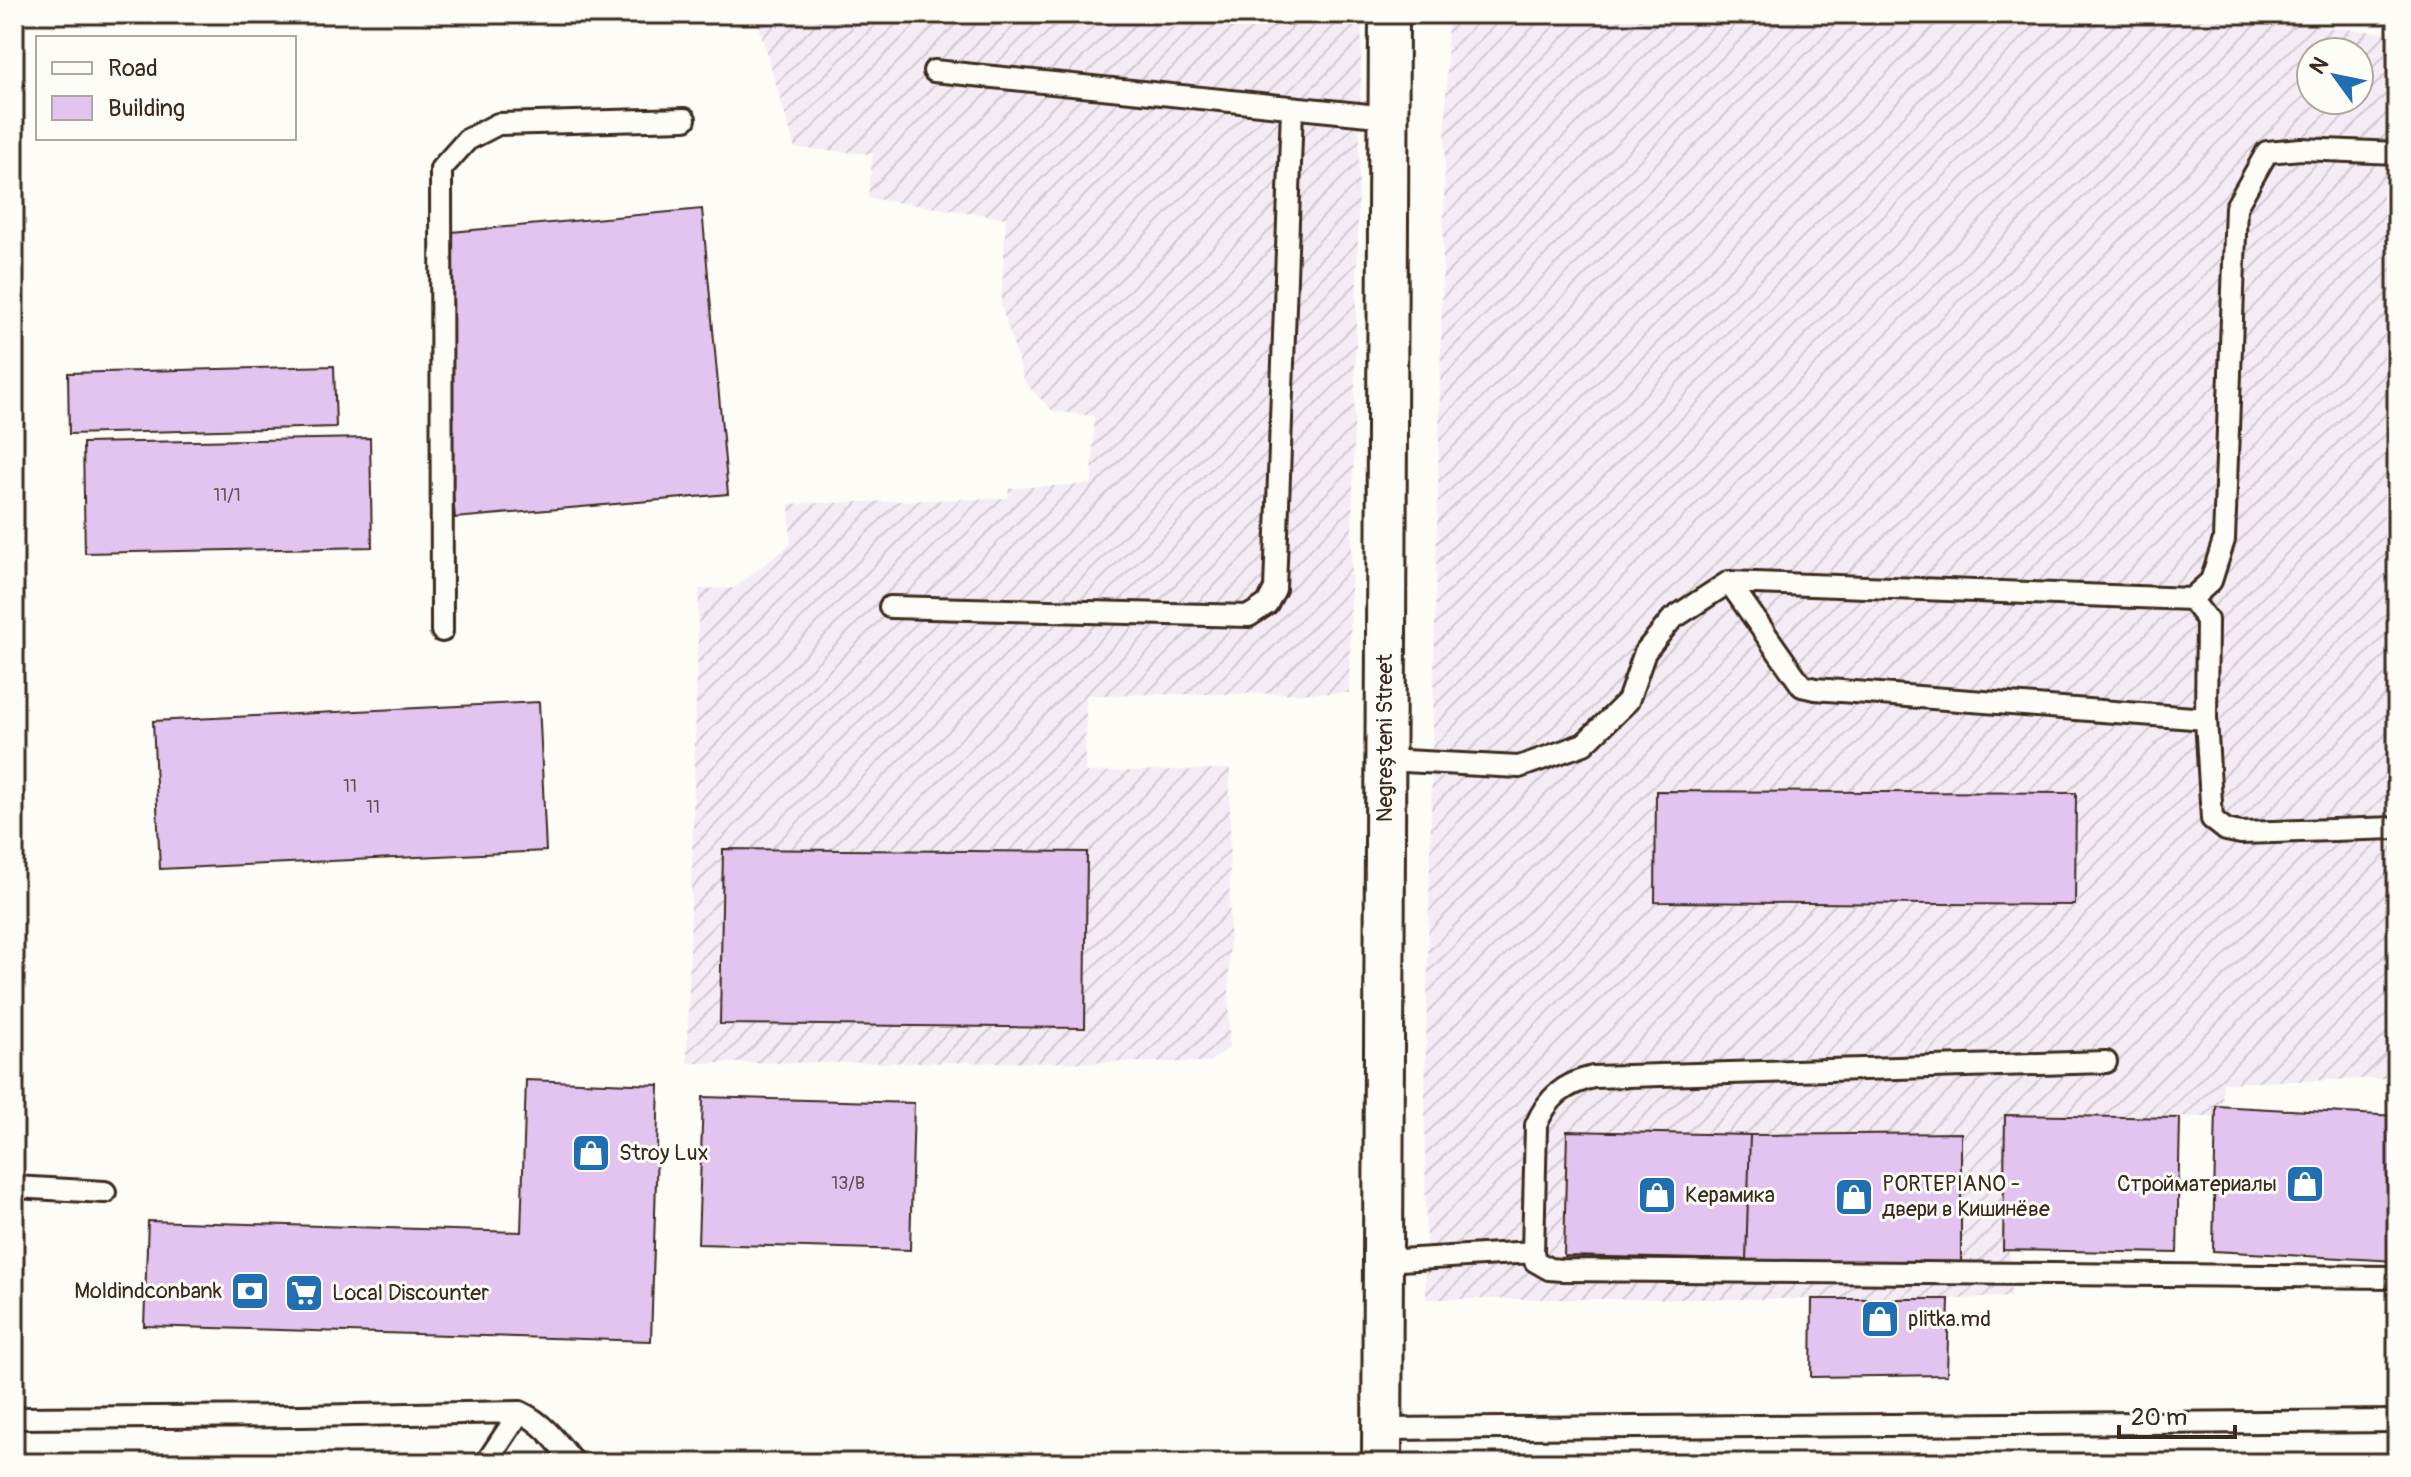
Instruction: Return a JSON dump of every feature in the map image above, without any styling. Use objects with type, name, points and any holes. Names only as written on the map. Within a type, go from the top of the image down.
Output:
[{"type":"street","name":"Negreșteni Street","points":[[1382,1446],[1389,14]]},
{"type":"lane","points":[[934,71],[1388,117]]},
{"type":"lane","points":[[890,607],[1249,616],[1267,604],[1275,589],[1292,108]]},
{"type":"lane","points":[[442,631],[441,169],[467,140],[498,124],[685,119]]},
{"type":"lane","points":[[1385,760],[1519,767],[1584,744],[1628,701],[1645,652],[1672,619],[1729,582],[2191,599],[2211,581],[2224,540],[2236,207],[2267,152],[2301,149],[2397,153]]},
{"type":"lane","points":[[1729,582],[1802,686],[2206,719]]},
{"type":"lane","points":[[2191,599],[2207,620],[2206,719],[2212,819],[2226,830],[2241,833],[2397,828]]},
{"type":"lane","points":[[2106,1062],[1609,1076],[1573,1082],[1555,1093],[1543,1108],[1536,1125],[1535,1261],[1541,1266],[1562,1270],[2397,1277]]},
{"type":"lane","points":[[14,1187],[105,1192]]},
{"type":"lane","points":[[1383,1261],[1533,1252]]},
{"type":"lane","points":[[486,1463],[520,1412]]},
{"type":"lane","points":[[14,1418],[520,1412],[534,1418],[550,1433],[574,1463]]},
{"type":"lane","points":[[1382,1446],[2397,1421]]},
{"type":"shaded area","points":[[755,14],[1362,14],[1349,693],[1086,695],[1085,772],[1230,769],[1229,1048],[1209,1062],[687,1063],[699,589],[734,588],[791,544],[789,504],[1008,498],[1009,488],[1092,484],[1094,416],[1053,411],[1025,383],[1001,305],[1006,218],[868,198],[873,154],[795,148]]},
{"type":"shaded area","points":[[1448,14],[2186,14],[2397,34],[2397,1078],[2223,1083],[2222,1117],[2005,1115],[2011,1297],[1426,1299],[1425,1097]]},
{"type":"building","points":[[702,209],[728,494],[455,518],[430,234]]},
{"type":"building","points":[[334,366],[336,427],[69,434],[68,373]]},
{"type":"building","points":[[370,438],[372,547],[85,553],[83,443]]},
{"type":"building","points":[[539,702],[546,851],[160,869],[153,721]]},
{"type":"building","points":[[1656,791],[2076,793],[2075,905],[1655,902]]},
{"type":"building","points":[[723,849],[1087,852],[1085,1028],[720,1024]]},
{"type":"building","name":"Stroy Lux","points":[[526,1080],[659,1085],[651,1341],[144,1326],[148,1221],[521,1232]]},
{"type":"building","points":[[703,1097],[914,1103],[910,1250],[698,1244]]},
{"type":"building","name":"Стройматериалы","points":[[2216,1106],[2397,1116],[2397,1261],[2213,1251]]},
{"type":"building","points":[[2005,1115],[2180,1118],[2177,1253],[2003,1250]]},
{"type":"building","name":"Керамика","points":[[1567,1131],[1750,1135],[1746,1260],[1564,1256]]},
{"type":"building","name":"PORTEPIANO - двери в Кишинёве","points":[[1961,1133],[1961,1263],[1746,1260],[1750,1135]]},
{"type":"building","name":"plitka.md","points":[[1812,1299],[1949,1299],[1947,1375],[1811,1377]]},
{"type":"place","name":"Stroy Lux","points":[[591,1153]]},
{"type":"place","name":"Стройматериалы","points":[[2305,1184]]},
{"type":"place","name":"Керамика","points":[[1657,1195]]},
{"type":"place","name":"PORTEPIANO - двери в Кишинёве","points":[[1854,1197]]},
{"type":"place","name":"Moldindconbank","points":[[250,1291]]},
{"type":"place","name":"Local Discounter","points":[[304,1293]]},
{"type":"place","name":"plitka.md","points":[[1880,1319]]}]
